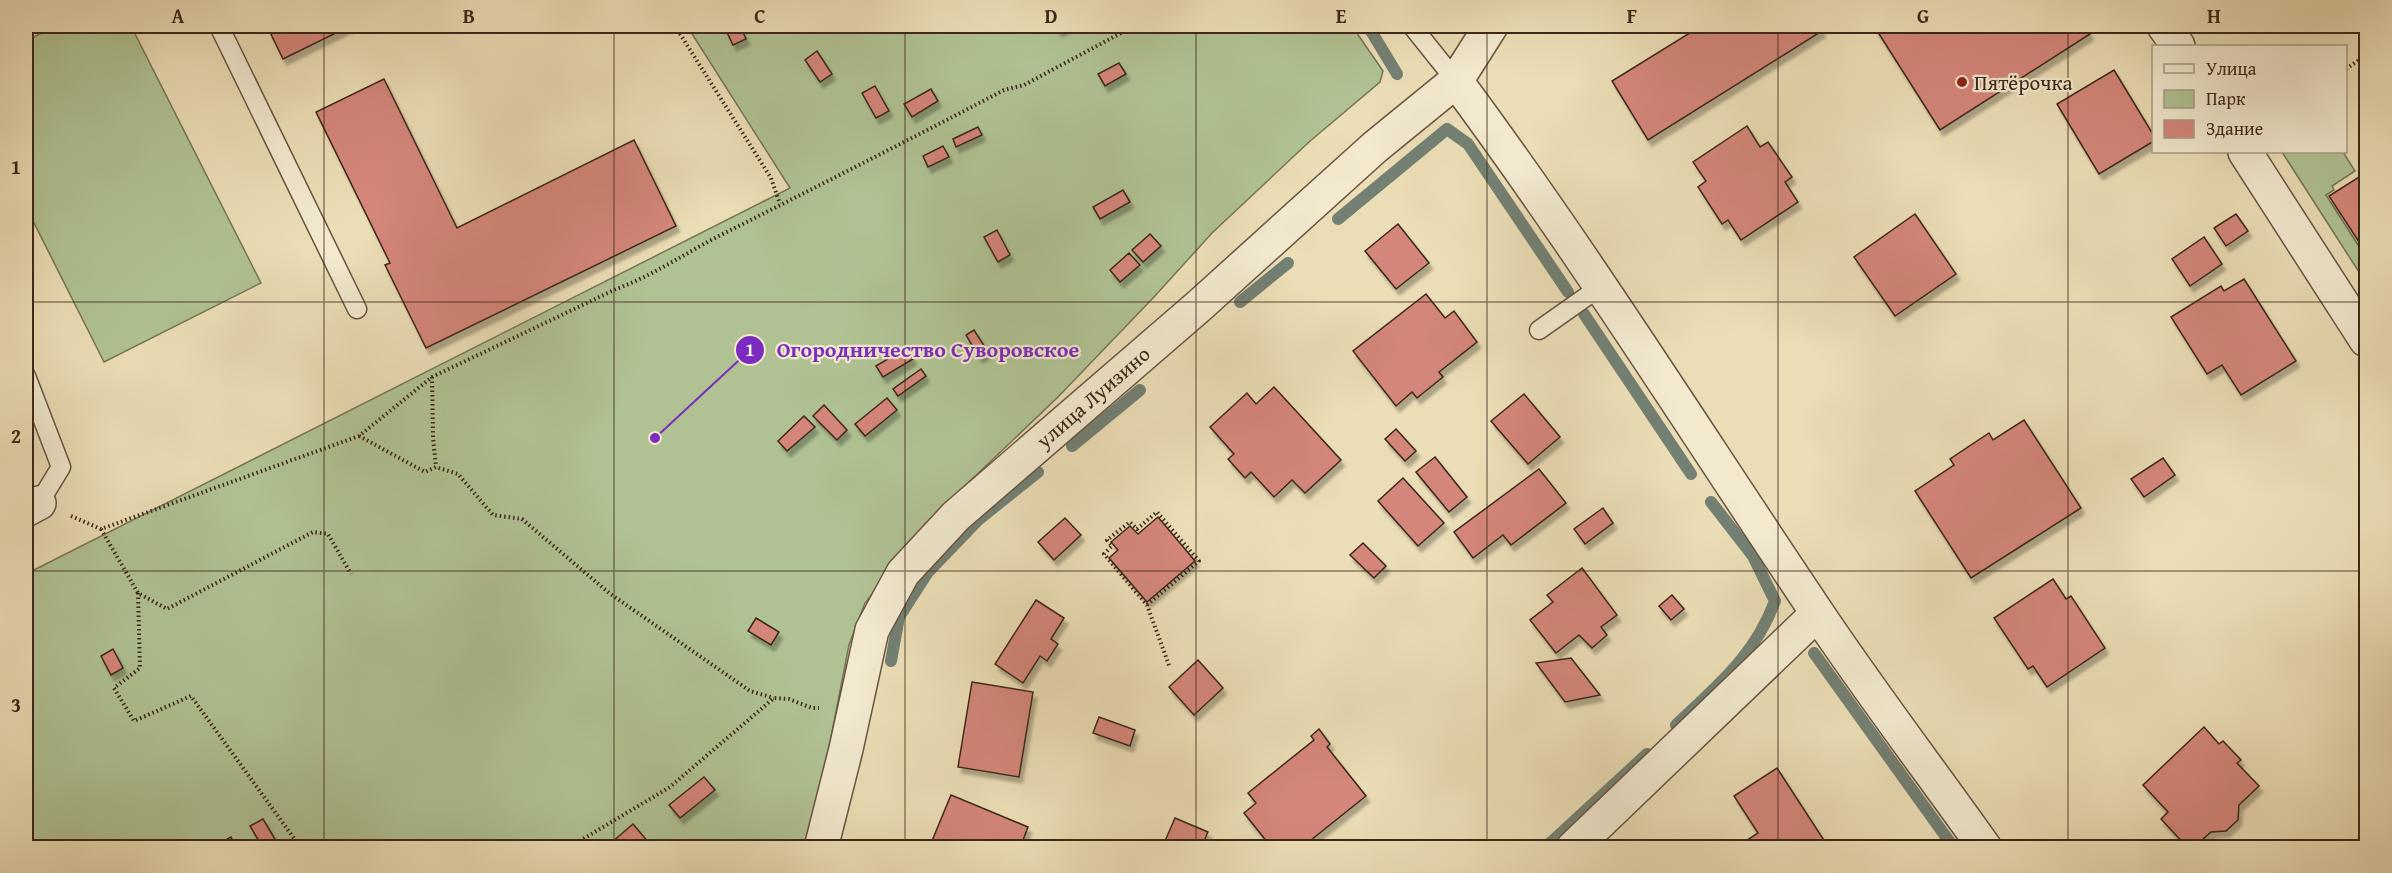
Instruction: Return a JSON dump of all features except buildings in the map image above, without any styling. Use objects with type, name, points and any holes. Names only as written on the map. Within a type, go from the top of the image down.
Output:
[{"type":"street","name":"улица Луизино","points":[[821,848],[872,630],[903,573],[956,516],[1208,298],[1375,147],[1456,81],[1491,26]]},
{"type":"street","points":[[2164,26],[2177,45]]},
{"type":"street","points":[[1456,81],[1499,139],[1600,287],[1817,614],[1985,848]]},
{"type":"street","points":[[2246,153],[2367,340]]},
{"type":"street","points":[[1573,848],[1817,614]]},
{"type":"lane","points":[[219,26],[357,309]]},
{"type":"lane","points":[[1412,26],[1456,81]]},
{"type":"lane","points":[[1539,330],[1600,287]]},
{"type":"lane","points":[[26,376],[61,467],[32,507]]},
{"type":"path","points":[[675,26],[771,178],[780,204]]},
{"type":"path","points":[[32,507],[101,529],[359,436],[432,377],[616,289],[644,279],[704,243],[879,156],[1004,90],[1024,85],[1134,26]]},
{"type":"path","points":[[2347,68],[2367,55]]},
{"type":"path","points":[[432,377],[436,467]]},
{"type":"path","points":[[359,436],[425,472],[436,467],[458,474],[493,515],[522,519],[609,593],[750,691],[774,698],[789,699],[812,708],[855,705]]},
{"type":"path","points":[[1147,605],[1199,561],[1157,512],[1137,529],[1130,522],[1111,534],[1107,540],[1112,546],[1104,554],[1147,605],[1170,668]]},
{"type":"path","points":[[101,529],[138,593],[140,668],[114,688],[134,721],[191,696],[301,848]]},
{"type":"path","points":[[138,593],[167,609],[314,532],[328,534],[351,574]]},
{"type":"path","points":[[568,848],[670,787],[774,698]]},
{"type":"green space","points":[[55,26],[131,26],[261,283],[104,362],[26,207],[26,41]]},
{"type":"green space","points":[[687,26],[1352,26],[1383,71],[1380,82],[1309,142],[1212,233],[1058,397],[926,523],[865,603],[849,645],[825,768],[806,847],[26,848],[26,574],[790,188]]},
{"type":"green space","points":[[2283,153],[2344,153],[2355,171],[2332,186],[2334,190],[2326,195],[2360,248],[2366,246],[2366,283]]},
{"type":"waterway","points":[[1368,26],[1397,74]]},
{"type":"waterway","points":[[1338,219],[1447,129],[1468,144],[1568,292]]},
{"type":"waterway","points":[[1240,302],[1288,263]]},
{"type":"waterway","points":[[1584,314],[1691,474]]},
{"type":"waterway","points":[[1072,446],[1140,390]]},
{"type":"waterway","points":[[891,661],[899,617],[928,572],[978,520],[1038,472]]},
{"type":"waterway","points":[[1676,725],[1720,683],[1746,654],[1757,638],[1775,601],[1753,556],[1711,502]]},
{"type":"waterway","points":[[1814,653],[1954,848]]},
{"type":"waterway","points":[[1545,848],[1647,754]]},
{"type":"place","name":"Пятёрочка","points":[[1962,82]]},
{"type":"place","name":"Огородничество Суворовское","points":[[655,438]]}]
